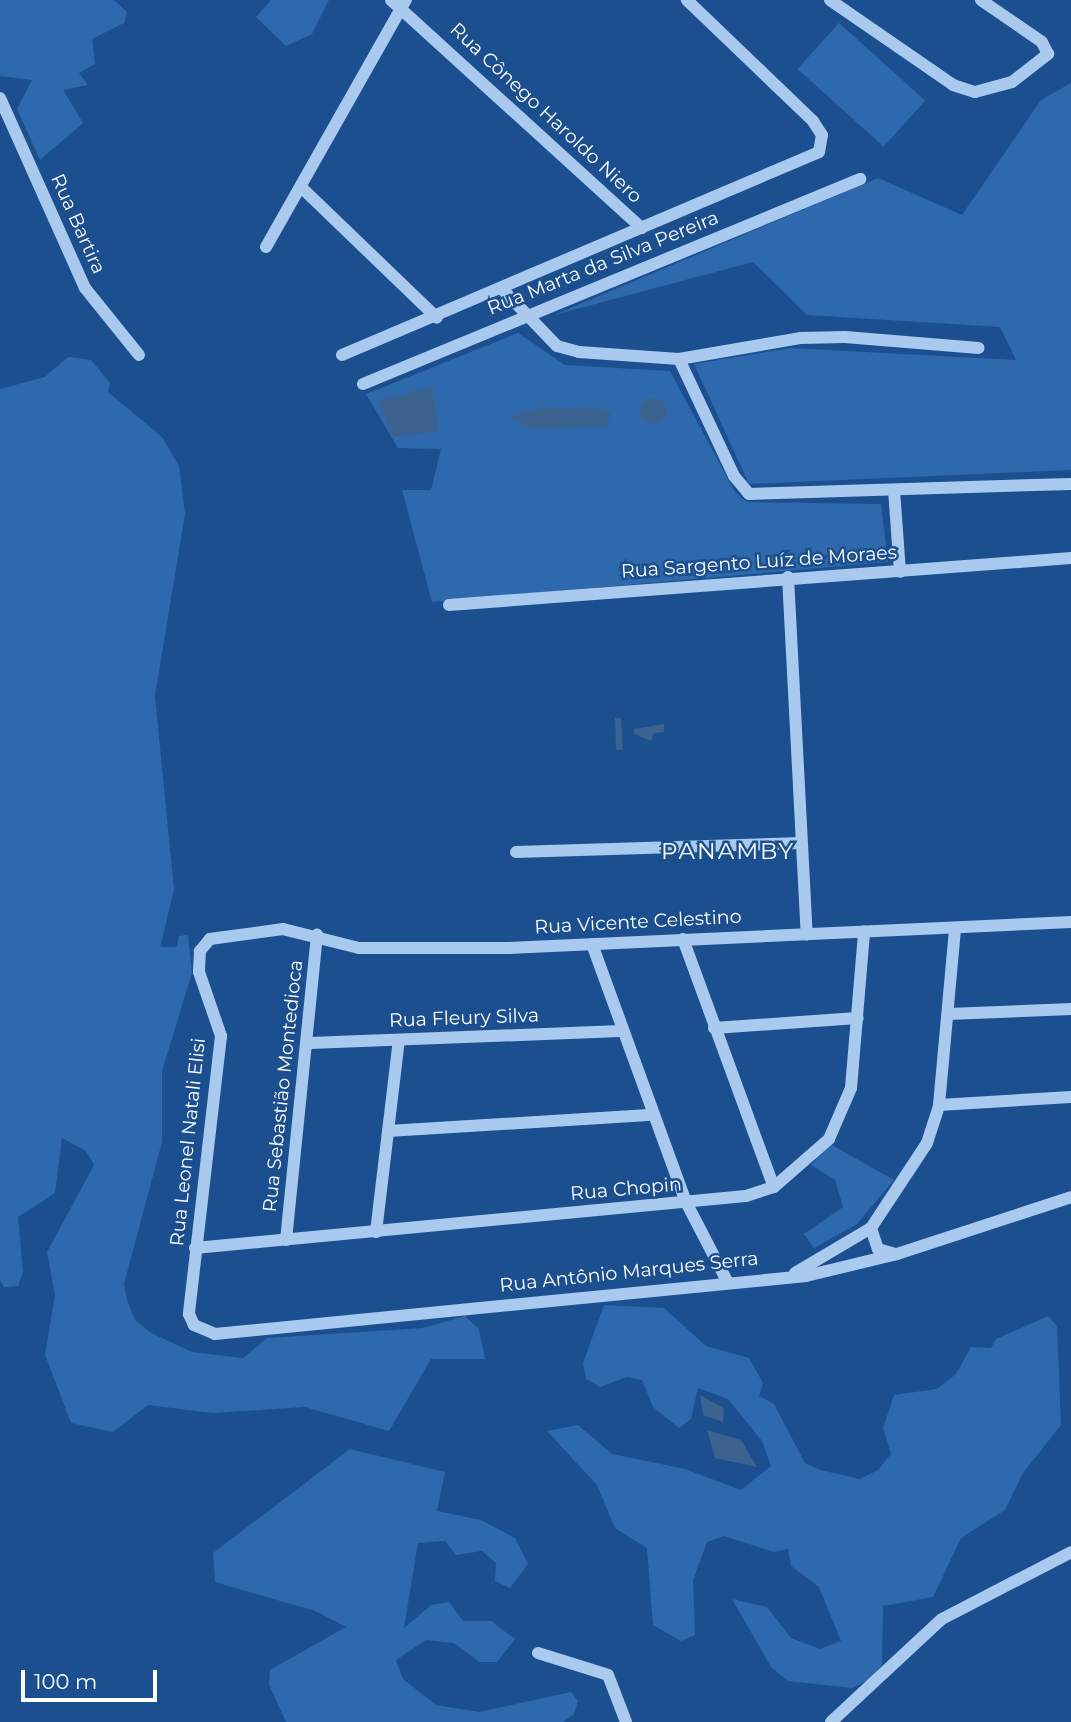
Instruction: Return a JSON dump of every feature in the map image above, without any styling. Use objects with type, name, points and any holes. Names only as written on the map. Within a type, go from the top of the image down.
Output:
[{"type":"street","name":"Rua Marta da Silva Pereira","points":[[342,355],[504,291],[642,229],[809,161],[823,144],[813,121],[687,0]]},
{"type":"street","points":[[830,0],[963,89],[995,89],[1043,61],[1048,54],[1042,42],[981,0]]},
{"type":"street","points":[[266,247],[302,188],[400,2]]},
{"type":"street","name":"Rua Cônego Haroldo Niero","points":[[400,2],[642,229]]},
{"type":"street","name":"Rua Bartira","points":[[0,98],[85,288],[139,355]]},
{"type":"street","name":"Rua Marta da Silva Pereira","points":[[363,384],[523,315],[859,180]]},
{"type":"street","points":[[302,188],[437,318]]},
{"type":"street","points":[[504,291],[523,315],[569,350],[679,359],[802,338],[979,348]]},
{"type":"street","points":[[679,359],[742,490],[759,496],[1071,484]]},
{"type":"street","points":[[894,490],[900,572]]},
{"type":"street","name":"Rua Sargento Luíz de Moraes","points":[[449,605],[788,577],[900,572],[1071,558]]},
{"type":"street","points":[[788,577],[807,934]]},
{"type":"street","points":[[516,852],[801,844]]},
{"type":"street","name":"Rua Vicente Celestino","points":[[210,939],[283,929],[386,950],[592,944],[1071,922]]},
{"type":"street","points":[[785,1277],[871,1228],[916,1164],[939,1105],[955,928]]},
{"type":"street","name":"Rua Chopin","points":[[195,1248],[686,1202],[774,1187],[810,1162],[841,1117],[851,1088],[864,932]]},
{"type":"street","name":"Rua Sebastião Montedioca","points":[[286,1240],[310,1043],[317,935]]},
{"type":"street","name":"Rua Leonel Natali Elisi","points":[[189,1314],[221,1036],[199,972],[200,951],[210,939]]},
{"type":"street","points":[[683,939],[774,1187]]},
{"type":"street","points":[[592,944],[620,1031],[686,1202],[727,1280]]},
{"type":"street","points":[[948,1014],[1071,1009]]},
{"type":"street","points":[[714,1028],[858,1018]]},
{"type":"street","name":"Rua Fleury Silva","points":[[310,1043],[620,1031]]},
{"type":"street","points":[[376,1232],[399,1040]]},
{"type":"street","points":[[939,1105],[1071,1097]]},
{"type":"street","points":[[388,1131],[653,1115]]},
{"type":"street","name":"Rua Antônio Marques Serra","points":[[189,1314],[194,1325],[215,1334],[727,1280],[785,1277],[897,1254],[1071,1197]]},
{"type":"street","points":[[871,1228],[878,1249],[897,1254]]},
{"type":"street","points":[[831,1722],[942,1619],[1071,1552]]},
{"type":"street","points":[[538,1653],[608,1675],[626,1722]]},
{"type":"shaded area","points":[[0,0],[114,0],[127,12],[124,23],[92,39],[95,64],[79,73],[88,85],[63,90],[83,123],[40,160],[17,109],[32,80],[0,76]]},
{"type":"shaded area","points":[[271,0],[329,0],[312,34],[286,46],[256,17]]},
{"type":"shaded area","points":[[839,23],[925,101],[884,147],[798,69]]},
{"type":"shaded area","points":[[1071,83],[1071,470],[749,484],[694,364],[791,348],[1016,360],[1000,327],[807,315],[753,262],[554,315],[878,178],[962,215],[1041,100]]},
{"type":"shaded area","points":[[518,333],[565,365],[670,371],[735,492],[747,502],[881,504],[888,562],[432,602],[402,490],[431,490],[441,449],[398,448],[366,394]]},
{"type":"shaded area","points":[[68,357],[91,360],[110,383],[108,392],[162,437],[179,466],[185,514],[155,696],[174,890],[160,947],[177,947],[179,936],[188,935],[192,973],[162,1071],[162,1142],[124,1284],[127,1300],[135,1320],[151,1333],[192,1352],[243,1358],[267,1338],[423,1328],[465,1316],[479,1329],[485,1359],[431,1359],[389,1431],[305,1407],[213,1413],[148,1405],[113,1432],[71,1423],[45,1355],[55,1295],[47,1252],[94,1165],[86,1151],[62,1138],[55,1193],[18,1217],[23,1272],[18,1286],[4,1287],[0,1280],[0,389],[45,377]]},
{"type":"shaded area","points":[[432,387],[439,431],[391,437],[379,400]]},
{"type":"shaded area","points":[[653,398],[662,402],[666,411],[662,420],[653,424],[644,420],[640,411],[644,402]]},
{"type":"shaded area","points":[[539,408],[605,409],[611,414],[606,427],[530,428],[509,417]]},
{"type":"shaded area","points":[[615,718],[621,718],[623,750],[616,750]]},
{"type":"shaded area","points":[[664,724],[664,732],[654,733],[651,741],[634,734],[634,729]]},
{"type":"shaded area","points":[[830,1144],[894,1180],[857,1224],[814,1248],[804,1234],[843,1207],[835,1180],[811,1165]]},
{"type":"shaded area","points":[[604,1305],[664,1308],[706,1346],[749,1358],[763,1383],[759,1396],[774,1404],[805,1463],[820,1470],[860,1479],[878,1470],[891,1454],[883,1428],[894,1395],[937,1389],[956,1374],[971,1347],[991,1348],[996,1339],[1048,1316],[1057,1326],[1061,1425],[1023,1473],[1005,1510],[961,1538],[933,1597],[883,1606],[882,1666],[867,1681],[852,1688],[788,1681],[771,1667],[732,1599],[767,1607],[791,1638],[820,1649],[841,1641],[819,1587],[791,1566],[788,1549],[774,1552],[724,1536],[707,1542],[693,1580],[695,1635],[681,1641],[653,1625],[647,1548],[615,1528],[597,1485],[547,1431],[578,1425],[612,1454],[685,1469],[741,1490],[771,1466],[762,1441],[728,1399],[698,1388],[691,1419],[679,1428],[653,1407],[642,1380],[627,1377],[600,1387],[586,1379],[583,1363]]},
{"type":"shaded area","points":[[700,1395],[724,1408],[723,1422],[703,1415]]},
{"type":"shaded area","points":[[707,1430],[741,1440],[757,1467],[715,1458]]},
{"type":"shaded area","points":[[350,1449],[445,1472],[437,1511],[481,1520],[515,1538],[528,1564],[510,1588],[495,1581],[496,1563],[482,1551],[456,1555],[445,1541],[418,1543],[404,1628],[431,1605],[449,1602],[463,1621],[491,1621],[515,1639],[497,1662],[479,1662],[454,1643],[426,1640],[396,1660],[403,1679],[436,1705],[479,1712],[571,1692],[578,1701],[574,1714],[563,1722],[286,1722],[269,1685],[270,1670],[346,1627],[315,1611],[215,1582],[213,1553]]},
{"type":"district","name":"PANAMBY","points":[[728,851]]}]
